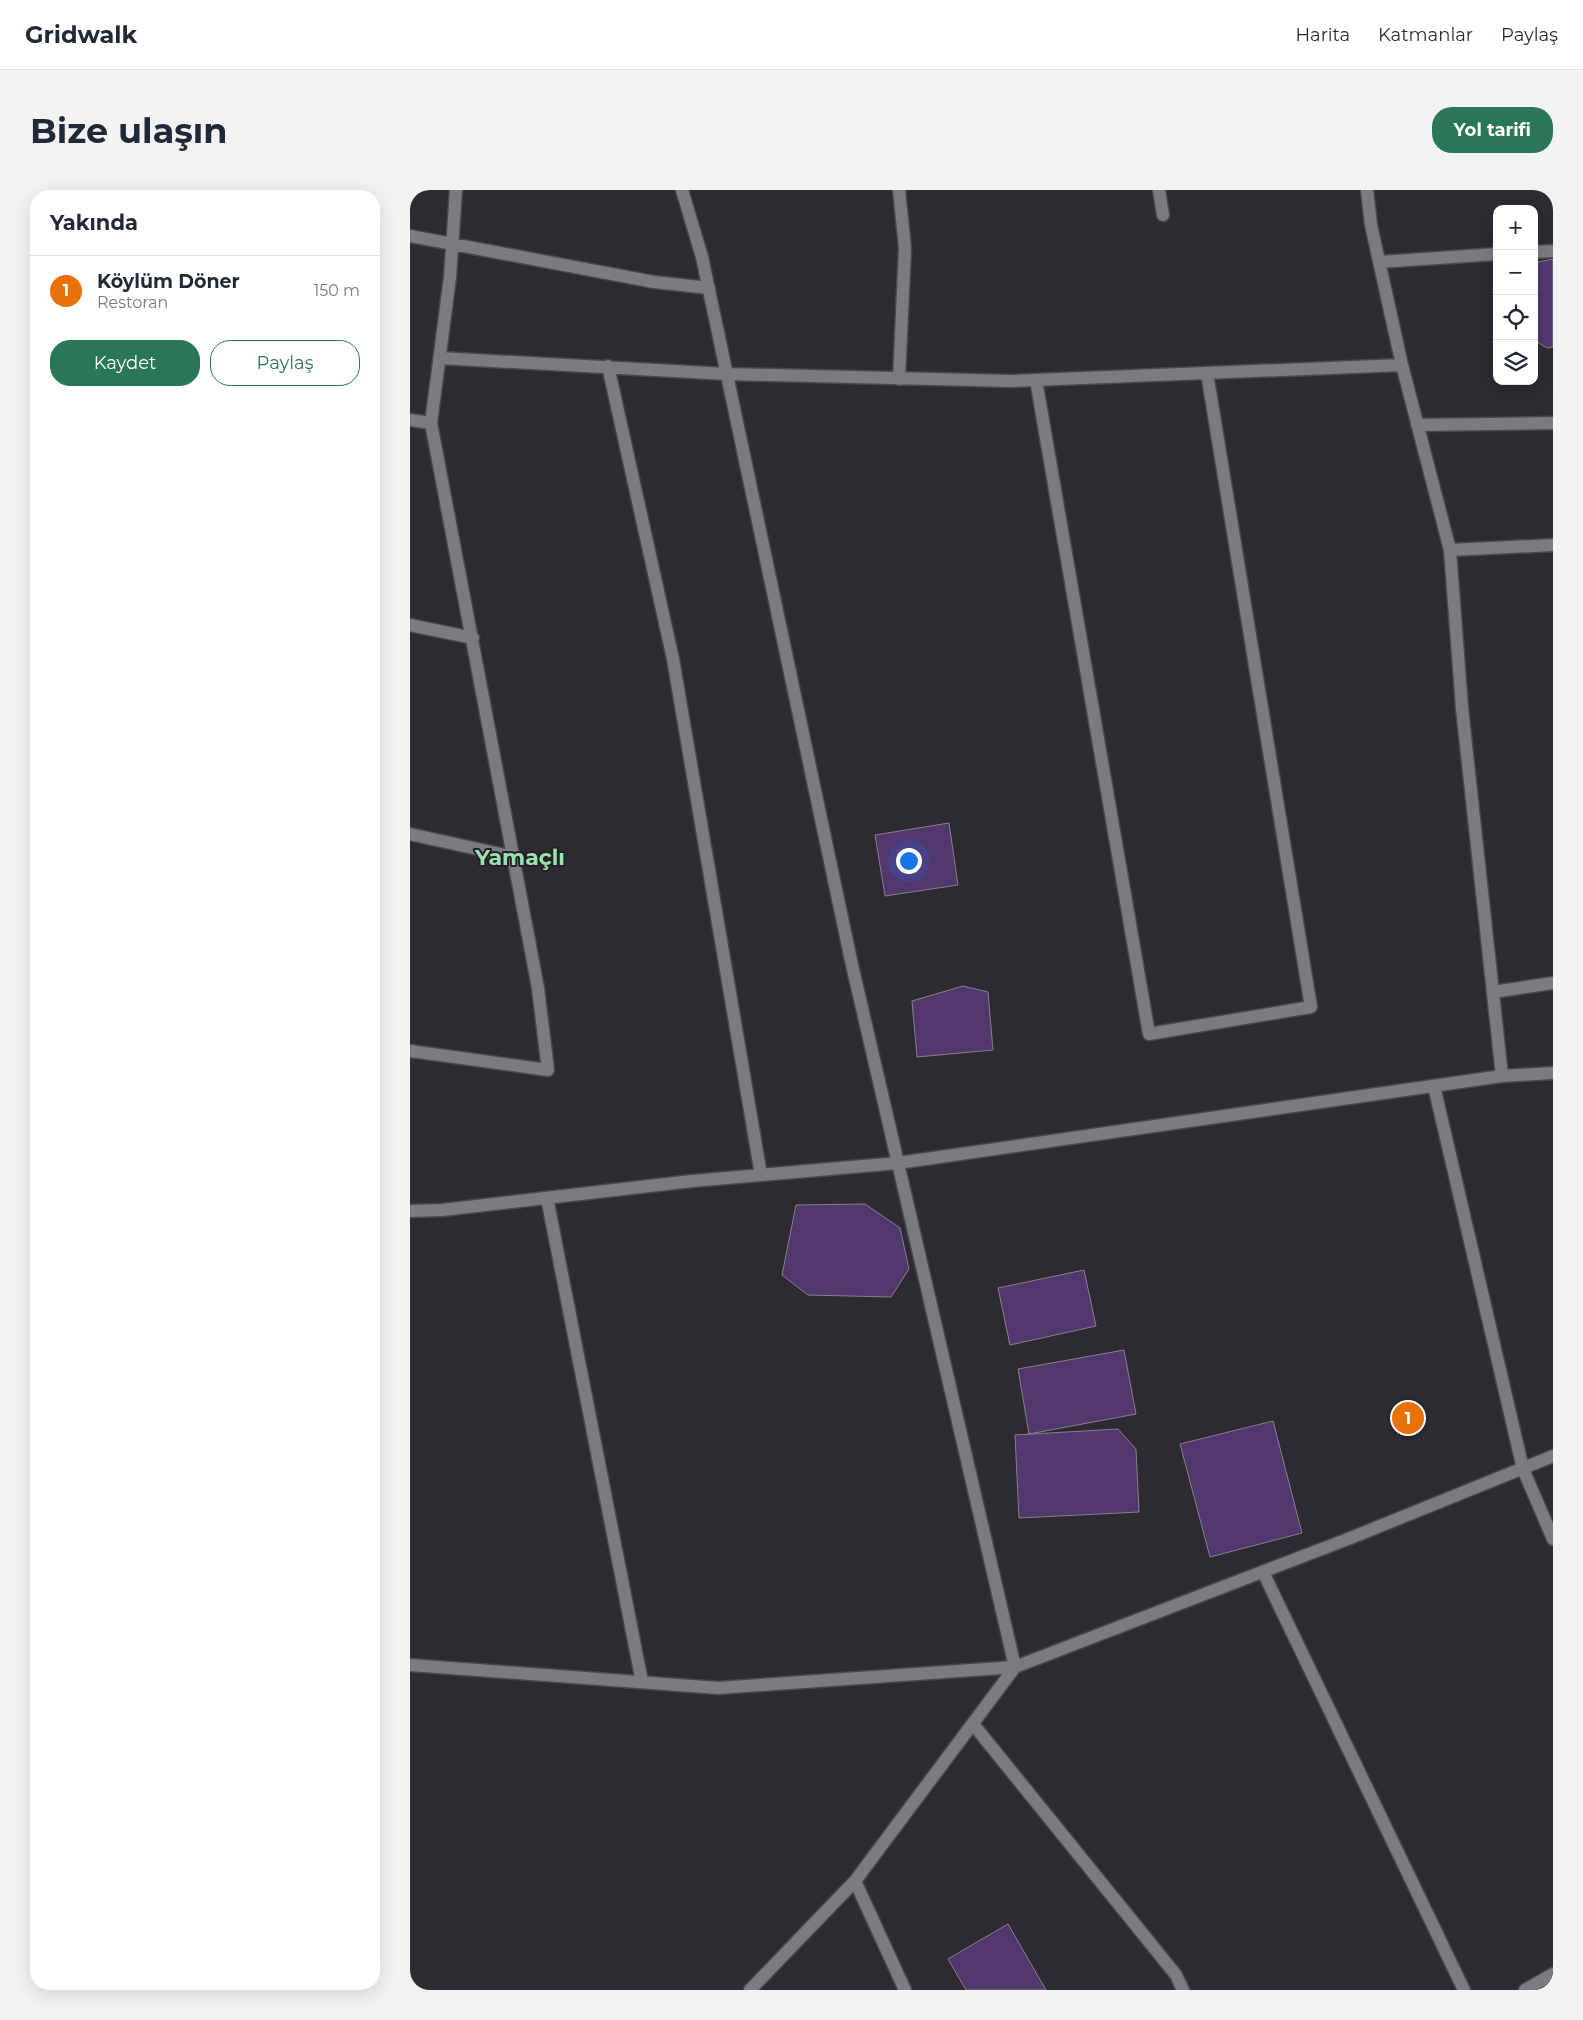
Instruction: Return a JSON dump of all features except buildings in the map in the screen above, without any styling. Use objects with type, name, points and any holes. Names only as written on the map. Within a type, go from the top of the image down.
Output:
[{"type":"street","points":[[410,1052],[548,1070],[538,988],[431,424],[453,244],[456,190]]},
{"type":"street","points":[[682,190],[709,288],[852,965],[1015,1667]]},
{"type":"street","points":[[899,190],[906,248],[899,379]]},
{"type":"street","points":[[1159,190],[1164,215]]},
{"type":"street","points":[[1367,190],[1371,226],[1402,365],[1450,550],[1462,708],[1502,1076]]},
{"type":"street","points":[[410,236],[654,282],[709,288]]},
{"type":"street","points":[[1538,252],[1553,251]]},
{"type":"street","points":[[1379,262],[1493,254]]},
{"type":"street","points":[[440,358],[727,374],[899,379],[1036,380],[1402,365]]},
{"type":"street","points":[[608,366],[673,659],[761,1175]]},
{"type":"street","points":[[1036,380],[1149,1034],[1311,1007],[1207,373]]},
{"type":"street","points":[[410,420],[431,424]]},
{"type":"street","points":[[1417,425],[1553,423]]},
{"type":"street","points":[[1450,550],[1553,545]]},
{"type":"street","points":[[410,625],[472,638]]},
{"type":"street","points":[[410,834],[514,857]]},
{"type":"street","points":[[1493,992],[1553,983]]},
{"type":"street","points":[[410,1211],[442,1210],[761,1175],[898,1163],[1502,1076],[1553,1073]]},
{"type":"street","points":[[1434,1086],[1523,1469],[1553,1539]]},
{"type":"street","points":[[547,1198],[642,1682]]},
{"type":"street","points":[[410,1665],[718,1688],[1015,1667],[1264,1572],[1553,1456]]},
{"type":"street","points":[[1264,1572],[1464,1990]]},
{"type":"street","points":[[750,1990],[855,1881],[1015,1667]]},
{"type":"street","points":[[972,1724],[1176,1975],[1184,1990]]},
{"type":"street","points":[[855,1881],[905,1990]]},
{"type":"street","points":[[1525,1990],[1553,1974]]},
{"type":"place","name":"Köylüm Döner","points":[[1408,1418]]},
{"type":"district","name":"Yamaçlı","points":[[520,857]]}]
